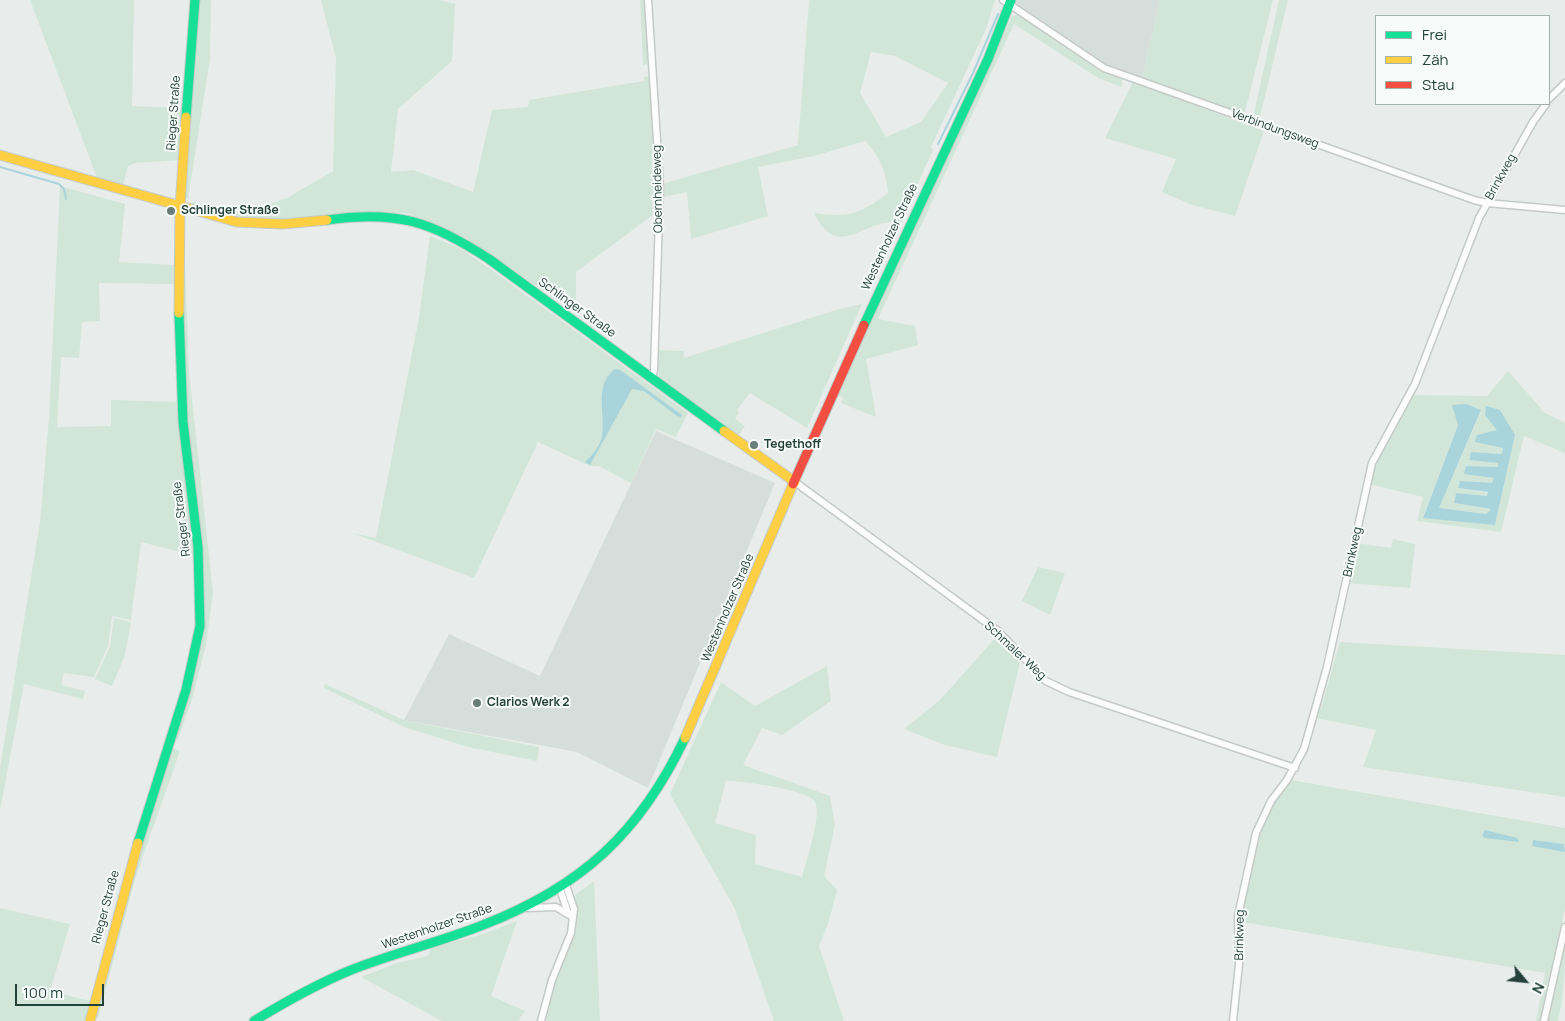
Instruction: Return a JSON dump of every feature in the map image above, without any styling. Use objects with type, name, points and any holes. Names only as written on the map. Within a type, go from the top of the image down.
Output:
[{"type":"street","name":"Rieger Straße","points":[[90,1021],[147,808],[186,690],[200,626],[198,547],[183,422],[178,284],[180,207],[195,0]]},
{"type":"street","name":"Obernheideweg","points":[[648,0],[660,187],[654,370],[652,378]]},
{"type":"street","name":"Verbindungsweg","points":[[1008,2],[1104,68],[1487,203],[1565,210]]},
{"type":"street","name":"Westenholzer Straße","points":[[254,1021],[314,986],[365,964],[480,929],[523,909],[563,887],[615,846],[633,824],[662,781],[698,710],[836,386],[987,58],[1008,2]]},
{"type":"street","points":[[1550,98],[1565,83]]},
{"type":"street","name":"Brinkweg","points":[[1233,1021],[1239,964],[1238,916],[1256,833],[1271,801],[1294,768],[1304,749],[1327,666],[1372,463],[1414,384],[1472,234],[1487,203],[1533,122],[1545,105]]},
{"type":"street","name":"Schlinger Straße","points":[[0,155],[223,219],[266,225],[382,215],[422,223],[464,242],[795,482]]},
{"type":"street","name":"Schmaler Weg","points":[[795,482],[998,632],[1050,684],[1294,768]]},
{"type":"street","points":[[541,1021],[552,980],[571,933],[571,918],[563,887]]},
{"type":"street","points":[[523,909],[556,907],[571,918]]},
{"type":"street","points":[[1544,1021],[1565,927]]},
{"type":"shaded area","points":[[1017,0],[1160,0],[1142,80],[1106,68],[1015,5]]},
{"type":"shaded area","points":[[656,431],[775,483],[648,788],[577,752],[404,720],[449,634],[540,676]]},
{"type":"green space","points":[[30,0],[134,0],[132,106],[183,108],[180,160],[136,163],[128,166],[123,185],[97,178]]},
{"type":"green space","points":[[198,0],[211,0],[210,59],[188,199],[183,198]]},
{"type":"green space","points":[[321,0],[439,0],[455,4],[452,61],[398,109],[391,172],[413,170],[473,192],[492,110],[528,107],[529,100],[644,81],[644,77],[650,76],[657,188],[657,194],[652,197],[653,215],[576,272],[576,313],[466,238],[406,213],[358,212],[266,222],[191,208],[193,202],[245,212],[287,198],[333,171],[336,58]]},
{"type":"green space","points":[[640,0],[646,0],[649,64],[643,65]]},
{"type":"green space","points":[[809,0],[995,0],[986,29],[931,147],[933,150],[900,223],[887,223],[843,237],[833,235],[823,228],[814,213],[836,215],[854,213],[870,206],[888,193],[881,165],[865,141],[814,156],[758,167],[768,216],[691,239],[687,192],[664,197],[665,183],[798,145]],"holes":[[[871,52],[895,56],[948,83],[921,122],[886,137],[860,93]]]},
{"type":"green space","points":[[1160,0],[1273,0],[1245,112],[1241,114],[1142,80]]},
{"type":"green space","points":[[1279,0],[1288,0],[1260,117],[1254,113]]},
{"type":"green space","points":[[1018,15],[1104,71],[1122,78],[1122,87],[1098,78],[1014,24],[878,319],[915,326],[918,345],[866,359],[876,417],[841,403],[843,398],[837,395],[1012,16]]},
{"type":"green space","points":[[1133,82],[1264,131],[1235,216],[1192,205],[1162,192],[1176,159],[1105,138]]},
{"type":"green space","points":[[60,186],[125,204],[119,262],[174,265],[174,284],[99,283],[100,321],[82,322],[79,358],[61,357],[57,427],[111,426],[111,400],[179,402],[197,556],[141,542],[131,620],[112,616],[108,646],[94,677],[64,673],[61,685],[85,691],[83,699],[24,684],[0,810],[0,768],[40,522],[49,417]]},
{"type":"green space","points":[[184,234],[189,371],[213,593],[206,645],[193,696],[178,740],[173,738],[203,627],[204,600],[201,547],[186,422],[180,283]]},
{"type":"green space","points":[[430,236],[459,248],[489,268],[688,413],[676,437],[656,429],[631,483],[599,466],[590,466],[538,442],[474,578],[352,533],[376,538],[419,317]]},
{"type":"green space","points":[[862,304],[807,428],[750,393],[737,410],[739,413],[735,419],[745,426],[738,436],[659,376],[659,350],[684,351],[684,358],[836,310]]},
{"type":"green space","points":[[1508,371],[1545,413],[1565,423],[1565,453],[1524,436],[1501,532],[1417,521],[1423,497],[1369,484],[1381,451],[1413,395],[1487,396]],"holes":[[[1481,411],[1439,508],[1486,514],[1491,509],[1454,503],[1456,493],[1487,496],[1488,493],[1459,488],[1460,481],[1492,484],[1494,478],[1465,473],[1467,466],[1498,467],[1498,463],[1469,460],[1471,452],[1502,454],[1504,448],[1476,442],[1497,430],[1515,435],[1495,525],[1423,517],[1458,425]]]},
{"type":"green space","points":[[1393,539],[1415,544],[1410,588],[1348,583],[1356,543],[1391,548]]},
{"type":"green space","points":[[1038,567],[1065,573],[1050,615],[1022,601]]},
{"type":"green space","points":[[114,618],[131,622],[125,655],[112,686],[95,679],[110,646]]},
{"type":"green space","points":[[997,636],[1021,658],[997,757],[945,745],[904,729],[940,700]]},
{"type":"green space","points":[[1340,642],[1565,655],[1565,797],[1363,767],[1376,730],[1316,718],[1319,708],[1321,708]]},
{"type":"green space","points":[[827,666],[831,701],[782,735],[762,728],[743,765],[830,796],[835,825],[824,876],[837,890],[829,921],[819,946],[844,1021],[774,1021],[735,909],[670,794],[721,682],[755,706]],"holes":[[[726,781],[759,784],[800,793],[810,797],[815,802],[817,808],[815,827],[802,877],[755,864],[756,835],[715,823]]]},
{"type":"green space","points":[[325,684],[404,720],[539,747],[537,761],[468,747],[404,727],[324,688]]},
{"type":"green space","points":[[171,747],[180,751],[135,879],[98,1018],[94,1017],[149,809]]},
{"type":"green space","points":[[1291,780],[1565,828],[1565,845],[1534,840],[1565,852],[1565,908],[1542,1021],[1536,1021],[1545,973],[1242,922],[1244,898],[1253,852],[1261,825]]},
{"type":"green space","points":[[594,881],[600,1021],[546,1021],[554,982],[573,929],[576,907],[575,895]]},
{"type":"green space","points":[[0,908],[70,924],[50,991],[90,1001],[85,1021],[0,1021]]},
{"type":"green space","points":[[517,921],[491,996],[525,1011],[518,1021],[442,1021],[361,977],[397,963],[428,956],[431,948],[483,934]]},
{"type":"green space","points":[[1565,934],[1565,967],[1558,1021],[1546,1021]]},
{"type":"water","points":[[615,369],[620,370],[682,415],[681,417],[677,416],[644,391],[632,389],[590,465],[585,462],[596,450],[602,436],[602,391],[604,383]]},
{"type":"water","points":[[1466,404],[1481,410],[1439,508],[1486,514],[1491,509],[1454,503],[1456,493],[1487,496],[1488,492],[1458,488],[1460,481],[1492,483],[1494,478],[1464,474],[1466,466],[1498,467],[1498,463],[1469,460],[1471,452],[1502,454],[1503,448],[1475,442],[1477,435],[1497,430],[1485,415],[1486,406],[1500,410],[1515,435],[1495,525],[1423,518],[1458,425],[1452,405]]},
{"type":"water","points":[[1485,830],[1517,838],[1519,842],[1485,838],[1482,836]]},
{"type":"water","points":[[1533,840],[1564,844],[1565,852],[1532,846]]},
{"type":"waterway","points":[[938,144],[973,73],[998,14]]},
{"type":"waterway","points":[[0,167],[59,184],[64,189],[66,199]]},
{"type":"traffic: fast","points":[[186,117],[195,0]]},
{"type":"traffic: fast","points":[[864,325],[988,59],[1011,0]]},
{"type":"traffic: fast","points":[[327,220],[351,217],[393,218],[430,227],[449,235],[489,259],[724,431]]},
{"type":"traffic: fast","points":[[138,843],[186,690],[200,626],[198,547],[183,422],[179,313]]},
{"type":"traffic: fast","points":[[254,1021],[338,975],[483,925],[518,910],[550,893],[604,853],[627,829],[648,802],[685,738]]},
{"type":"traffic: slow","points":[[179,313],[180,207],[186,117]]},
{"type":"traffic: slow","points":[[0,155],[237,222],[283,224],[327,220]]},
{"type":"traffic: slow","points":[[724,431],[795,482]]},
{"type":"traffic: slow","points":[[685,738],[793,484]]},
{"type":"traffic: slow","points":[[90,1021],[138,843]]},
{"type":"traffic: jam","points":[[793,484],[864,325]]},
{"type":"place","name":"Schlinger Straße","points":[[171,211]]},
{"type":"place","name":"Tegethoff","points":[[754,445]]},
{"type":"place","name":"Clarios Werk 2","points":[[477,703]]}]
